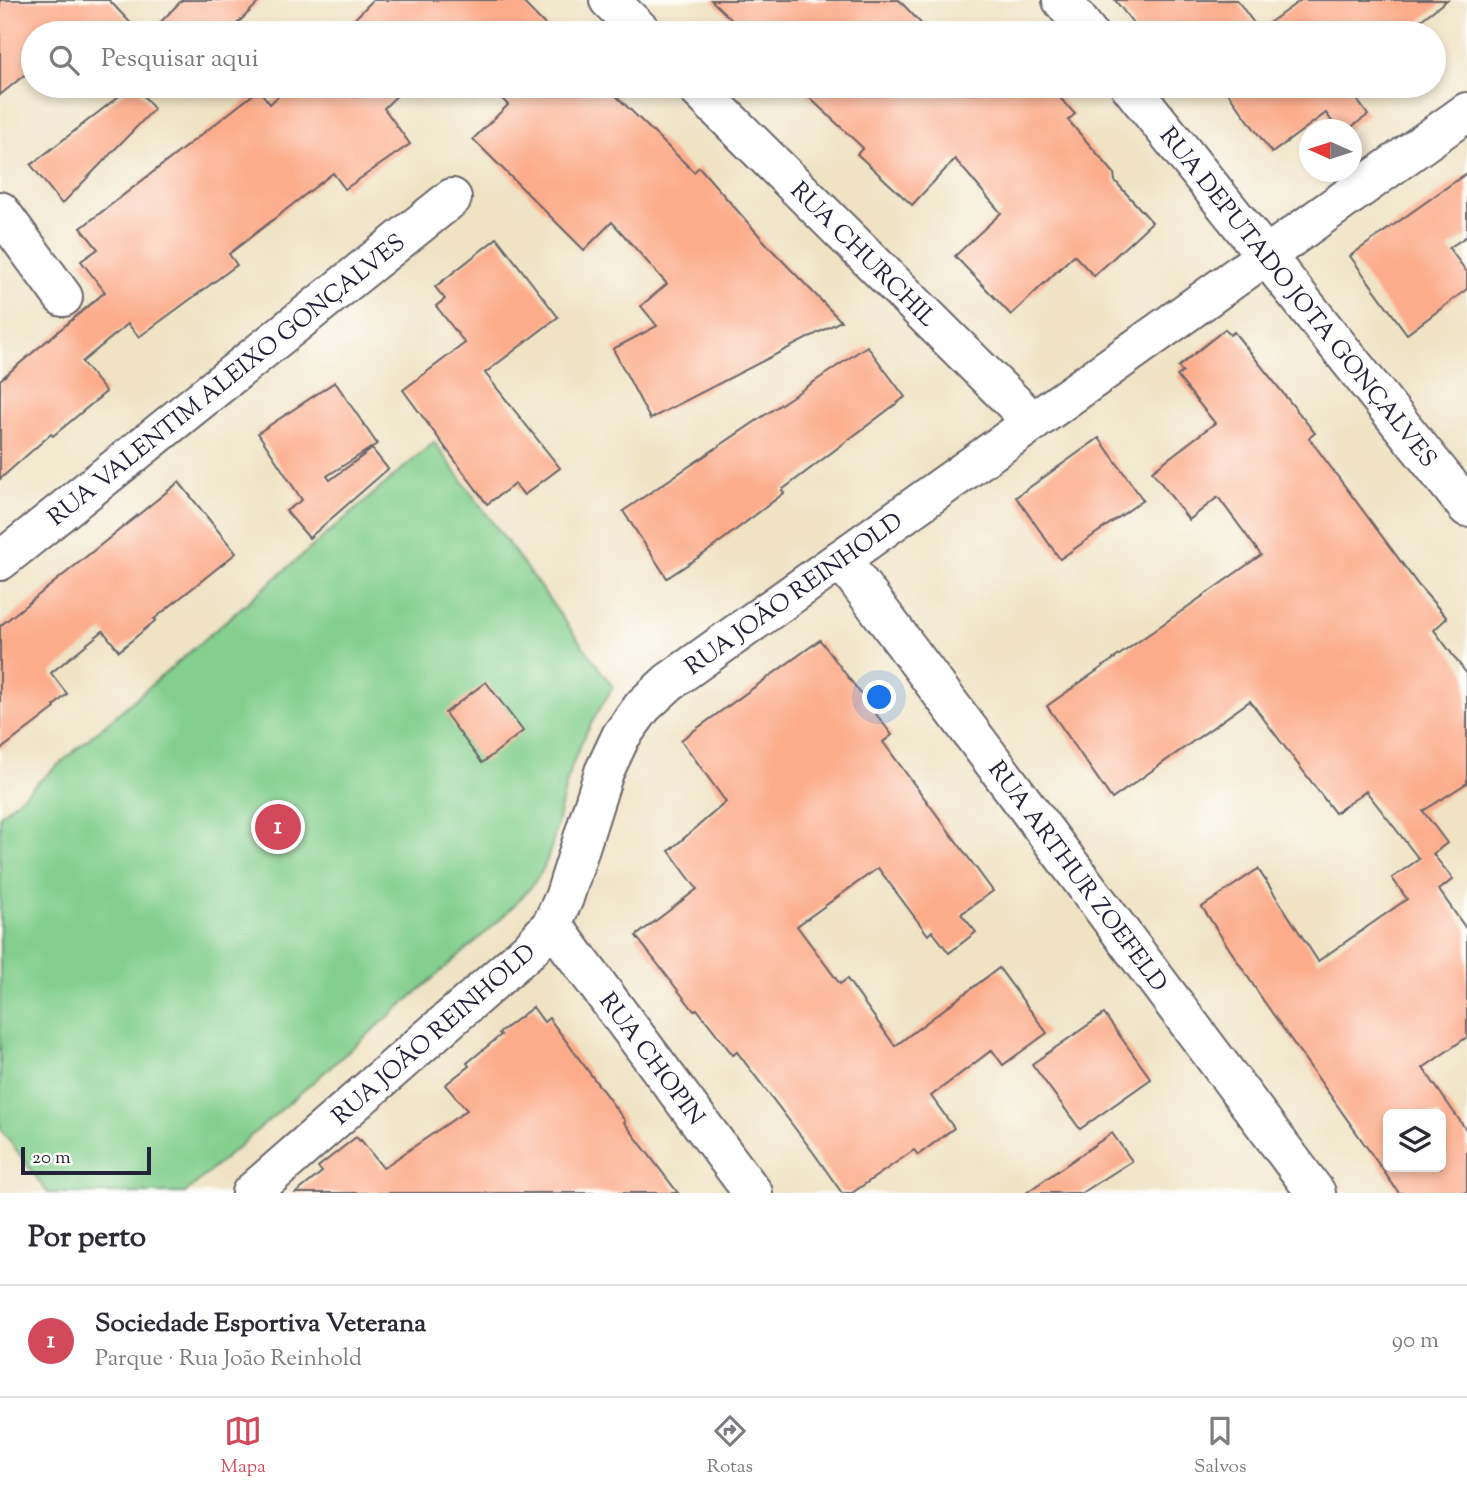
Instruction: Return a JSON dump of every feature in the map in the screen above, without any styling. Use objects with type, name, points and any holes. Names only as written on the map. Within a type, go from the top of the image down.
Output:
[{"type":"street","points":[[609,0],[631,21]]},
{"type":"street","points":[[1062,0],[1079,21]]},
{"type":"street","name":"RUA CHURCHIL","points":[[707,98],[1032,422]]},
{"type":"street","name":"RUA DEPUTADO JOTA GONÇALVES","points":[[1140,98],[1467,508]]},
{"type":"street","name":"RUA JOÃO REINHOLD","points":[[252,1193],[529,950],[552,924],[564,898],[604,772],[621,736],[643,706],[669,682],[1467,112]]},
{"type":"street","name":"RUA VALENTIM ALEIXO GONÇALVES","points":[[0,561],[452,198]]},
{"type":"street","points":[[0,211],[63,297]]},
{"type":"street","name":"RUA ARTHUR ZOEFELD","points":[[841,559],[1316,1193]]},
{"type":"street","name":"RUA CHOPIN","points":[[552,924],[753,1193]]},
{"type":"green space","points":[[434,442],[613,687],[576,754],[551,849],[542,871],[526,893],[492,927],[185,1193],[48,1193],[0,1128],[0,815]]},
{"type":"building","points":[[0,0],[109,0],[129,21],[21,21],[21,78],[0,95]]},
{"type":"building","points":[[182,0],[261,0],[240,21],[162,21]]},
{"type":"building","points":[[373,0],[521,0],[541,21],[353,21]]},
{"type":"building","points":[[711,0],[899,0],[919,21],[733,21]]},
{"type":"building","points":[[1115,0],[1237,0],[1252,21],[1131,21]]},
{"type":"building","points":[[1301,0],[1447,0],[1420,21],[1272,21]]},
{"type":"building","points":[[117,98],[145,98],[154,109],[62,204],[31,165]]},
{"type":"building","points":[[249,98],[265,98],[270,104],[276,98],[394,98],[384,108],[410,144],[345,189],[333,173],[229,254],[237,265],[139,337],[128,324],[82,362],[106,392],[53,436],[51,434],[0,479],[0,380],[105,292],[81,261],[98,249],[81,228]]},
{"type":"building","points":[[501,98],[618,98],[694,172],[699,167],[771,249],[841,321],[650,419],[613,349],[657,326],[641,306],[667,284],[612,222],[584,250],[473,139],[508,105]]},
{"type":"building","points":[[810,98],[1060,98],[1075,114],[1068,120],[1114,173],[1115,181],[1152,222],[1094,276],[1074,255],[1011,315],[955,256],[1001,213],[955,159],[912,205],[857,154],[863,148]]},
{"type":"building","points":[[1232,98],[1356,98],[1368,115],[1362,119],[1330,119],[1326,113],[1318,119],[1299,119],[1299,133],[1272,153]]},
{"type":"building","points":[[1467,173],[1467,236],[1449,248],[1467,272],[1467,289],[1407,334],[1350,256]]},
{"type":"building","points":[[497,238],[558,317],[485,373],[560,468],[524,495],[515,484],[487,504],[403,390],[465,343],[436,306],[445,299],[435,287]]},
{"type":"building","points":[[1225,329],[1230,335],[1234,332],[1315,433],[1309,438],[1419,586],[1447,618],[1434,630],[1467,674],[1467,783],[1423,811],[1447,843],[1433,854],[1453,879],[1439,890],[1467,930],[1467,1037],[1423,1068],[1467,1131],[1467,1193],[1399,1193],[1384,1172],[1446,1172],[1446,1109],[1383,1109],[1383,1170],[1263,1000],[1202,907],[1258,869],[1318,961],[1407,899],[1392,878],[1419,859],[1366,791],[1335,813],[1250,701],[1112,799],[1047,706],[1261,555],[1218,497],[1189,520],[1152,471],[1215,423],[1177,376],[1183,372],[1178,367]]},
{"type":"building","points":[[867,346],[905,397],[782,490],[784,493],[708,551],[667,578],[623,511]]},
{"type":"building","points":[[335,382],[377,444],[327,476],[330,480],[372,449],[388,469],[309,538],[286,511],[302,500],[258,433]]},
{"type":"building","points":[[1099,438],[1143,500],[1060,559],[1016,497]]},
{"type":"building","points":[[179,482],[236,553],[119,651],[103,631],[51,673],[67,694],[55,708],[0,750],[0,626]]},
{"type":"building","points":[[820,640],[892,735],[883,742],[993,891],[961,914],[976,932],[949,953],[932,931],[928,935],[878,868],[797,926],[840,984],[847,979],[895,1046],[999,968],[1047,1033],[1003,1065],[992,1050],[931,1096],[954,1128],[918,1155],[914,1150],[852,1193],[842,1193],[737,1052],[733,1055],[697,1009],[694,1011],[636,936],[697,889],[669,851],[726,802],[681,740]]},
{"type":"building","points":[[486,682],[523,731],[482,763],[445,713]]},
{"type":"building","points":[[533,1007],[544,1022],[549,1018],[678,1193],[296,1193],[322,1172],[318,1167],[356,1137],[383,1168],[467,1110],[445,1085],[469,1066],[467,1063],[501,1035],[499,1033]]},
{"type":"building","points":[[1104,1014],[1151,1079],[1080,1129],[1032,1064]]},
{"type":"building","points":[[1112,1133],[1132,1161],[1082,1193],[1026,1193]]},
{"type":"place","name":"Sociedade Esportiva Veterana","points":[[278,827]]}]
